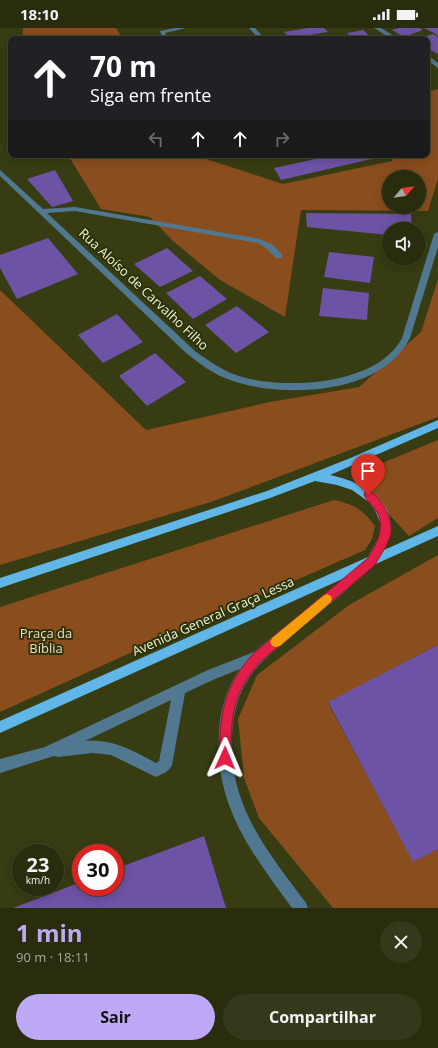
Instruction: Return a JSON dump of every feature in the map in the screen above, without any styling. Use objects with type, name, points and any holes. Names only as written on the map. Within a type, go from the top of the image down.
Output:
[{"type":"main road","points":[[0,583],[270,494],[316,477],[438,424]]},
{"type":"main road","points":[[316,477],[338,481],[353,487],[368,495],[380,508],[385,521],[386,533],[372,562]]},
{"type":"main road","name":"Avenida General Graça Lessa","points":[[0,727],[372,562],[438,531]]},
{"type":"street","points":[[164,36],[162,32],[183,28]]},
{"type":"street","points":[[252,28],[259,36]]},
{"type":"street","points":[[377,28],[391,36]]},
{"type":"street","points":[[430,59],[438,66]]},
{"type":"street","name":"Rua Aloíso de Carvalho Filho","points":[[0,172],[186,349],[208,366],[241,380],[272,386],[304,387],[337,382],[363,374],[385,362],[402,346],[410,327],[438,234]]},
{"type":"street","points":[[42,211],[75,209],[260,241],[270,247],[279,256]]},
{"type":"street","points":[[301,908],[265,859],[244,825],[229,785],[225,758],[225,726],[232,695],[244,672],[258,657],[372,562]]},
{"type":"street","points":[[46,753],[212,674],[258,657]]},
{"type":"street","points":[[0,766],[46,753],[81,748],[105,747],[123,753],[156,770],[165,765],[179,690]]},
{"type":"green space","points":[[23,28],[116,28],[121,36],[22,36]]},
{"type":"green space","points":[[438,89],[438,179],[428,211],[426,211],[426,170],[382,170],[382,211],[301,210],[285,317],[220,280],[173,241],[150,217],[101,209],[70,158],[205,158],[283,184],[392,161],[392,158],[430,158],[430,91]]},
{"type":"green space","points":[[438,279],[438,417],[214,501],[0,565],[0,290],[146,430],[270,402],[359,387],[421,332]]},
{"type":"green space","points":[[438,440],[438,518],[409,536],[353,475]]},
{"type":"green space","name":"Praça da Bíblia","points":[[334,500],[357,508],[366,515],[375,526],[372,539],[365,550],[141,648],[0,712],[0,607]]},
{"type":"green space","points":[[438,555],[438,645],[328,703],[413,861],[438,849],[438,908],[333,908],[259,818],[244,778],[238,719],[257,675],[349,605]]},
{"type":"building","points":[[308,28],[324,28],[328,32],[303,36],[288,36],[284,32]]},
{"type":"building","points":[[399,28],[419,28],[423,30],[407,36],[402,36],[392,30]]},
{"type":"building","points":[[424,28],[438,28],[438,36],[434,33]]},
{"type":"building","points":[[363,30],[370,36],[350,36],[347,33]]},
{"type":"building","points":[[433,34],[438,37],[438,54],[430,50],[430,36],[427,36]]},
{"type":"building","points":[[320,158],[375,158],[281,180],[274,168]]},
{"type":"building","points":[[55,170],[73,201],[52,207],[27,179]]},
{"type":"building","points":[[306,213],[411,214],[412,222],[382,222],[382,234],[307,227]]},
{"type":"building","points":[[48,238],[78,274],[17,299],[0,268],[0,255]]},
{"type":"building","points":[[167,248],[193,271],[160,287],[134,264]]},
{"type":"building","points":[[329,252],[374,257],[370,283],[324,277]]},
{"type":"building","points":[[200,276],[227,299],[193,319],[166,293]]},
{"type":"building","points":[[323,288],[369,293],[367,320],[319,316]]},
{"type":"building","points":[[237,306],[269,332],[236,353],[205,325]]},
{"type":"building","points":[[117,314],[143,342],[103,363],[78,335]]},
{"type":"building","points":[[155,353],[186,382],[147,406],[119,376]]},
{"type":"building","points":[[438,645],[438,849],[413,862],[328,702]]},
{"type":"building","points":[[204,836],[226,908],[13,908],[44,896],[64,896],[64,888],[72,885],[72,896],[124,896],[124,866]]},
{"type":"slow traffic","points":[[276,642],[327,599]]},
{"type":"route","points":[[225,758],[225,726],[232,695],[244,672],[258,657],[372,562],[386,533],[385,521],[380,508],[368,495]]}]
